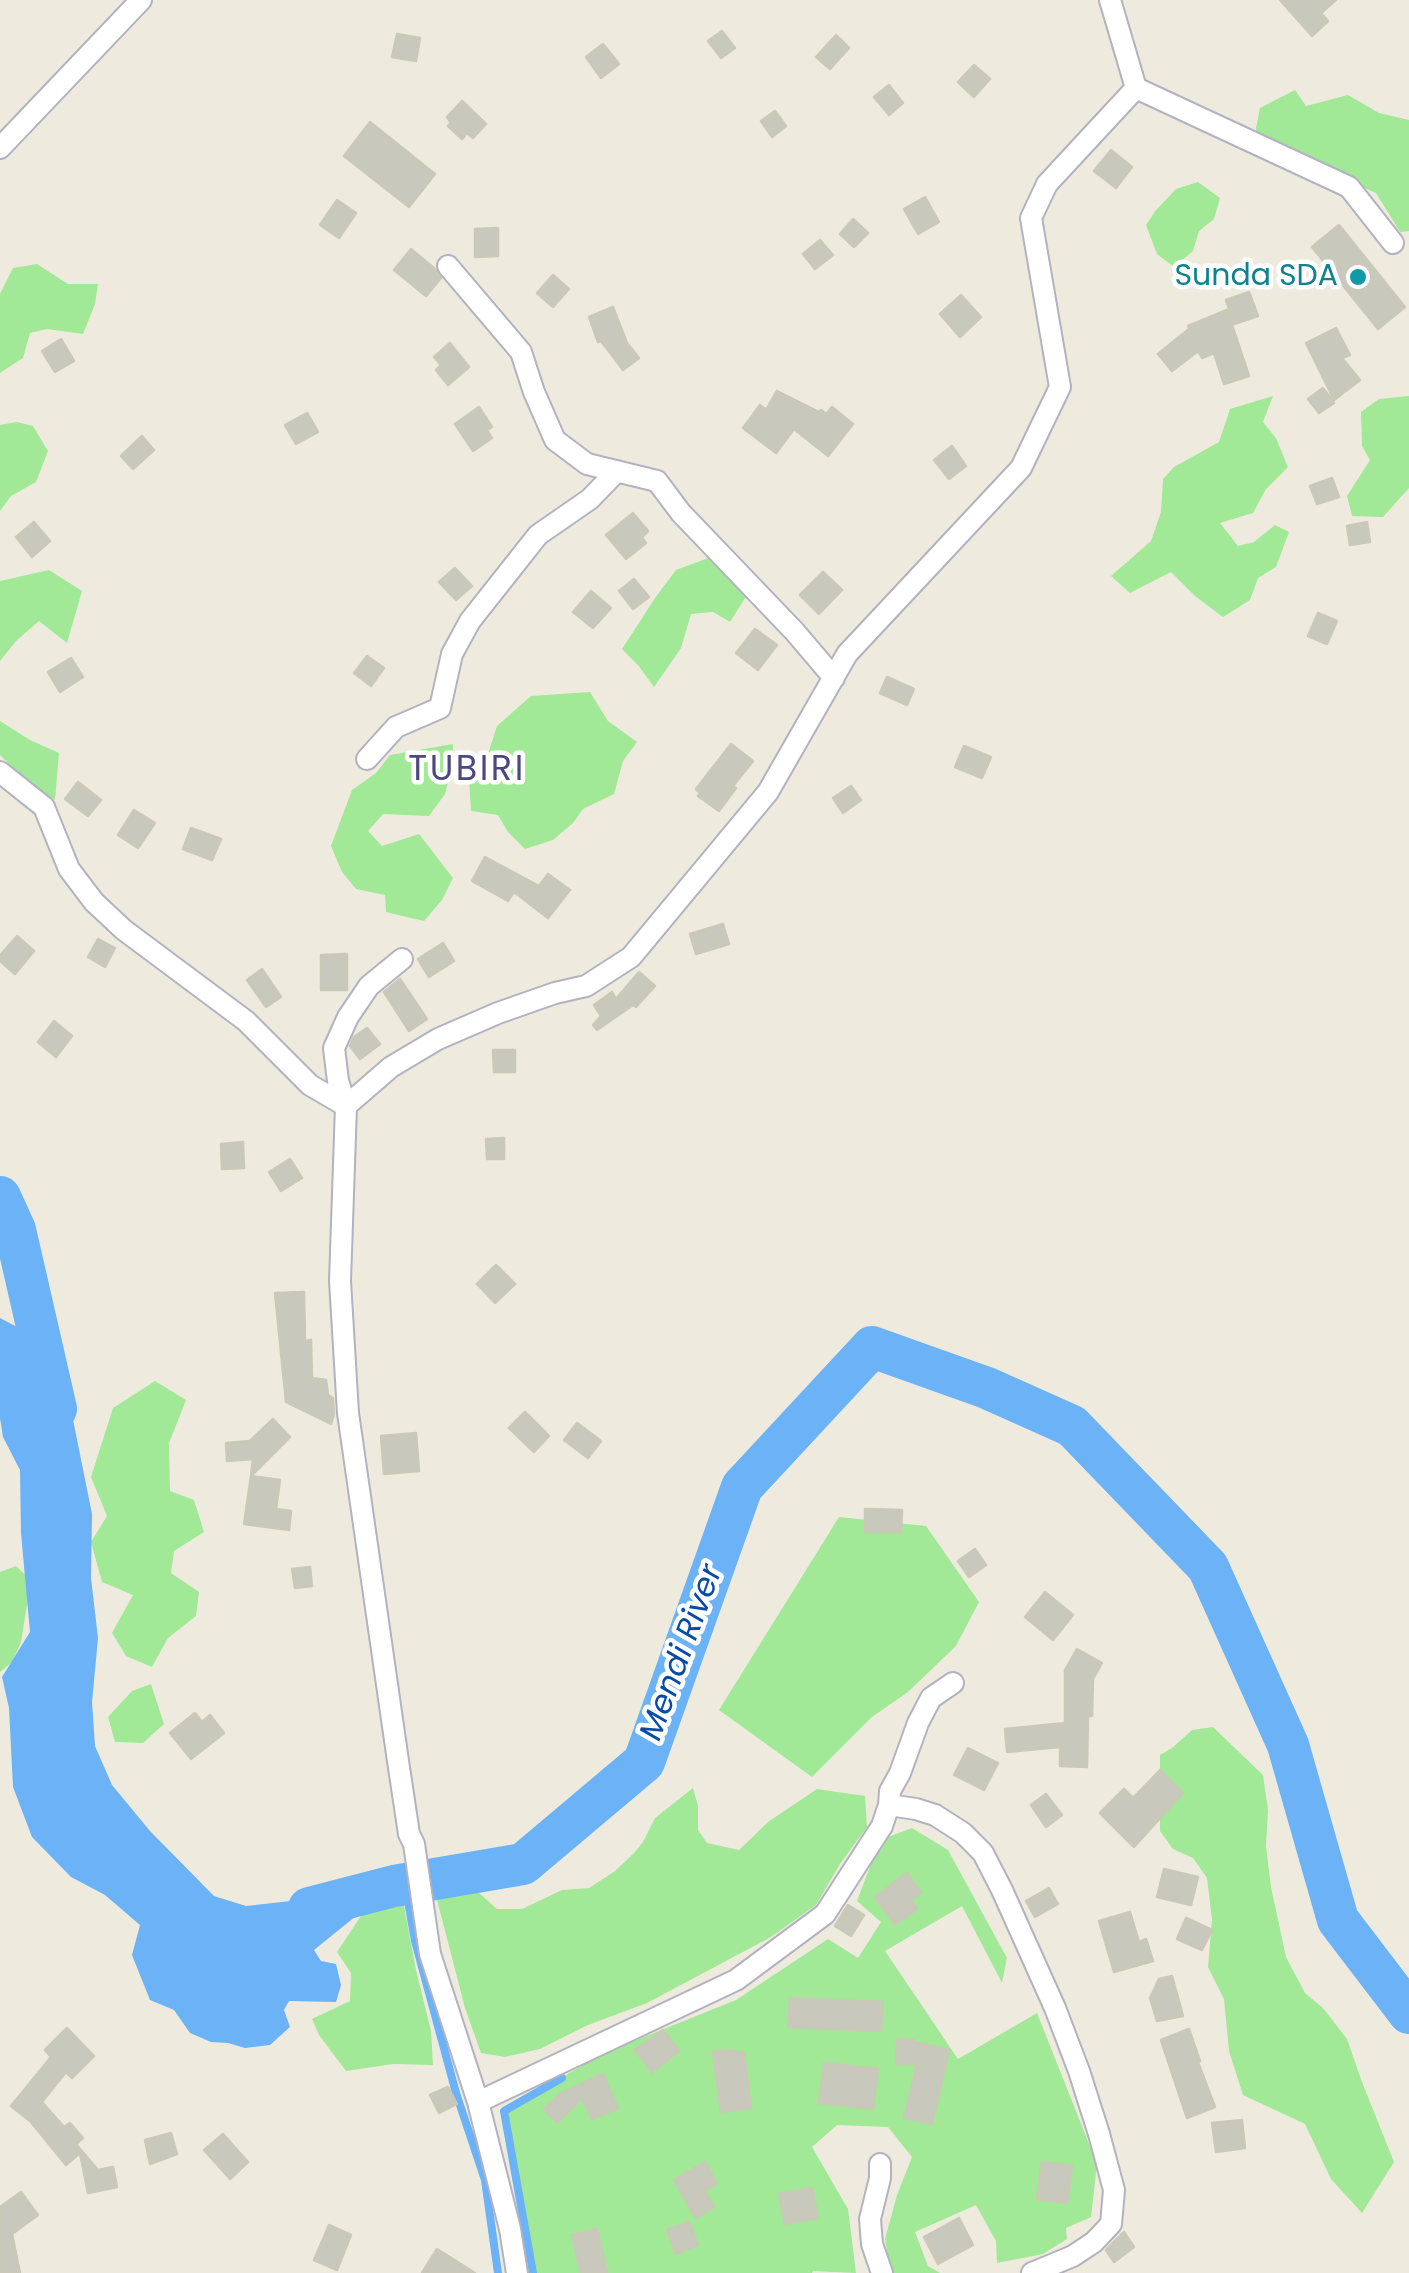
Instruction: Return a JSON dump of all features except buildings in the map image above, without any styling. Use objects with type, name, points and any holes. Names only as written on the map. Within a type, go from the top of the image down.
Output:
[{"type":"street","points":[[0,148],[141,0]]},
{"type":"street","points":[[1110,0],[1136,88],[1349,187],[1393,243]]},
{"type":"street","points":[[346,1106],[392,1067],[438,1040],[498,1013],[586,986],[631,958],[768,792],[847,654],[1021,468],[1060,388],[1031,218],[1047,184],[1136,88]]},
{"type":"street","points":[[448,266],[521,352],[555,440],[587,464],[658,482],[680,513],[834,678]]},
{"type":"street","points":[[367,759],[396,727],[440,708],[452,654],[470,621],[538,536],[590,500],[617,471]]},
{"type":"street","points":[[0,772],[44,807],[69,869],[94,902],[124,930],[246,1021],[310,1086],[346,1106]]},
{"type":"street","points":[[402,958],[369,986],[348,1017],[334,1048],[346,1106],[340,1281],[348,1413],[430,1954],[478,2102],[517,2273]]},
{"type":"street","points":[[478,2102],[736,1980],[824,1914],[882,1826],[890,1791],[931,1698],[953,1684]]},
{"type":"street","points":[[889,1805],[934,1815],[963,1833],[983,1853],[1054,2008],[1099,2134],[1114,2190],[1111,2224],[1073,2256],[1032,2273]]},
{"type":"street","points":[[880,2164],[870,2219],[872,2244],[882,2273]]},
{"type":"green space","points":[[1295,90],[1306,106],[1348,95],[1379,113],[1409,120],[1409,231],[1400,232],[1376,193],[1297,158],[1255,133],[1260,108]]},
{"type":"green space","points":[[1198,182],[1220,198],[1214,219],[1199,231],[1193,251],[1174,267],[1157,254],[1146,225],[1176,189]]},
{"type":"green space","points":[[37,264],[68,284],[98,284],[95,304],[83,334],[47,329],[30,333],[23,358],[0,373],[0,294],[13,268]]},
{"type":"green space","points":[[1273,396],[1263,422],[1276,438],[1288,467],[1266,489],[1253,513],[1220,523],[1238,546],[1254,542],[1275,525],[1289,532],[1276,567],[1258,578],[1250,600],[1223,617],[1171,572],[1130,593],[1111,576],[1151,541],[1161,512],[1163,479],[1174,467],[1219,442],[1230,409]]},
{"type":"green space","points":[[1409,396],[1409,488],[1383,517],[1352,516],[1347,496],[1370,460],[1362,446],[1361,412],[1379,399]]},
{"type":"green space","points":[[17,422],[33,426],[48,451],[36,482],[11,496],[0,511],[0,425]]},
{"type":"green space","points":[[711,557],[747,595],[730,622],[713,612],[691,614],[681,648],[654,687],[622,649],[676,570]]},
{"type":"green space","points":[[49,570],[82,591],[67,643],[39,621],[0,661],[0,581]]},
{"type":"green space","points":[[590,692],[608,721],[637,742],[623,761],[614,794],[583,809],[553,840],[525,849],[498,815],[471,811],[468,760],[486,760],[497,726],[531,696]]},
{"type":"green space","points":[[0,721],[59,753],[55,800],[0,755]]},
{"type":"green space","points":[[453,744],[445,794],[429,816],[383,814],[368,831],[382,846],[419,834],[453,878],[442,900],[424,921],[386,912],[385,895],[356,889],[342,872],[331,846],[352,790],[376,773],[390,755]]},
{"type":"green space","points":[[155,1381],[186,1400],[169,1443],[170,1491],[194,1500],[204,1532],[174,1551],[171,1573],[199,1592],[196,1616],[168,1638],[152,1667],[126,1656],[112,1633],[133,1595],[102,1582],[91,1542],[107,1516],[91,1477],[113,1408]]},
{"type":"green space","points":[[839,1517],[926,1526],[979,1602],[956,1646],[908,1692],[872,1717],[812,1777],[719,1710]]},
{"type":"green space","points":[[16,1566],[31,1580],[21,1642],[12,1662],[0,1672],[0,1572]]},
{"type":"green space","points":[[151,1684],[164,1724],[143,1743],[115,1742],[108,1717],[132,1691]]},
{"type":"green space","points":[[1213,1727],[1263,1775],[1271,1887],[1286,1957],[1305,1993],[1323,2008],[1347,2039],[1394,2162],[1362,2213],[1331,2179],[1305,2124],[1243,2095],[1229,2051],[1224,1999],[1208,1967],[1212,1919],[1207,1878],[1193,1858],[1173,1849],[1160,1831],[1160,1755],[1192,1730]]},
{"type":"green space","points":[[693,1788],[698,1830],[707,1843],[739,1850],[768,1822],[817,1789],[865,1796],[867,1827],[816,1905],[771,1937],[647,2003],[588,2025],[540,2049],[505,2057],[481,2053],[465,2008],[435,1892],[445,1871],[469,1884],[497,1909],[522,1909],[562,1890],[589,1888],[634,1853],[655,1818]]},
{"type":"green space","points":[[912,1828],[948,1850],[1007,1958],[1002,1983],[962,1906],[885,1951],[958,2059],[1037,2013],[1097,2164],[1091,2217],[1066,2228],[1067,2239],[1043,2254],[997,2263],[996,2241],[976,2205],[915,2232],[928,2266],[940,2273],[891,2273],[885,2239],[912,2157],[888,2127],[837,2125],[812,2147],[848,2209],[856,2273],[533,2273],[504,2111],[604,2053],[736,2000],[828,1939],[858,1958],[881,1922],[857,1901],[880,1840]]},
{"type":"green space","points":[[401,1891],[431,2031],[433,2065],[393,2064],[346,2071],[312,2019],[350,2001],[351,1973],[337,1952],[371,1901]]},
{"type":"water","points":[[0,1318],[21,1329],[65,1380],[92,1514],[91,1578],[98,1638],[92,1702],[95,1746],[112,1785],[150,1831],[214,1896],[246,1906],[309,1899],[373,1874],[356,1916],[314,1950],[321,1961],[336,1964],[341,1985],[336,2002],[289,2001],[284,2010],[290,2027],[270,2045],[245,2048],[211,2042],[190,2033],[174,2010],[150,2000],[132,1955],[140,1925],[105,1895],[71,1877],[32,1837],[13,1787],[9,1708],[2,1677],[30,1632],[20,1470],[3,1437],[0,1418]]},
{"type":"waterway","name":"Mendi River","points":[[0,1197],[15,1230],[56,1409]]},
{"type":"waterway","name":"Mendi River","points":[[309,1908],[394,1886],[523,1864],[644,1762],[742,1487],[872,1347],[987,1388],[1072,1426],[1208,1567],[1288,1745],[1338,1920],[1409,2013]]},
{"type":"waterway","points":[[405,1884],[415,1941],[456,2093],[485,2180],[498,2273]]},
{"type":"waterway","points":[[533,2273],[504,2111],[562,2078]]},
{"type":"place","name":"Sunda SDA","points":[[1358,277]]},
{"type":"district","name":"TUBIRI","points":[[467,771]]}]
